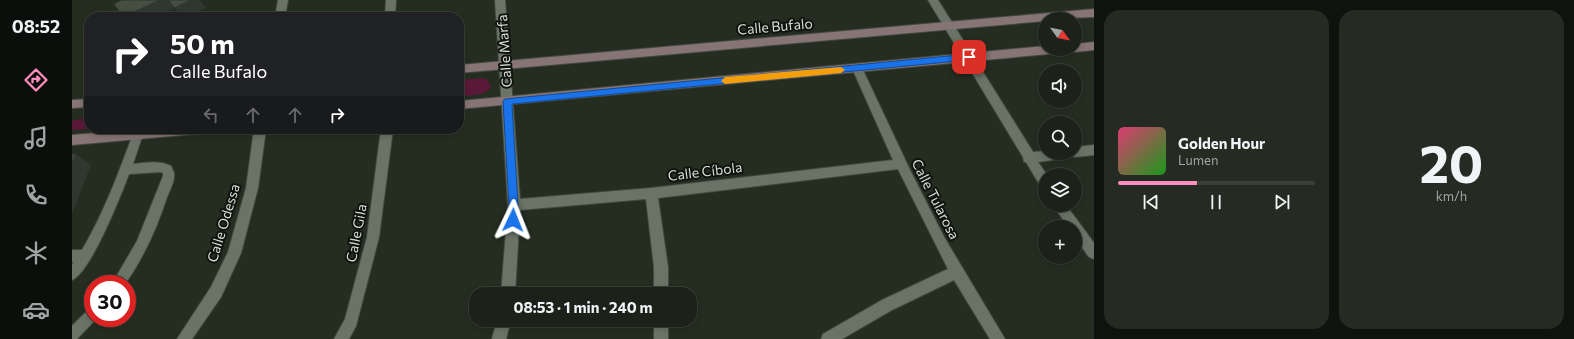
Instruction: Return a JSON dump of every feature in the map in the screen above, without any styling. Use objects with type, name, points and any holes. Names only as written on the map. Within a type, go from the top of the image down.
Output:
[{"type":"main road","name":"Calle Bufalo","points":[[464,68],[1094,13]]},
{"type":"main road","points":[[1082,47],[1094,46]]},
{"type":"main road","points":[[464,105],[1038,51]]},
{"type":"main road","points":[[72,104],[84,103]]},
{"type":"main road","points":[[72,140],[138,134]]},
{"type":"street","points":[[281,12],[283,0]]},
{"type":"street","points":[[390,12],[391,0]]},
{"type":"street","name":"Calle Marfa","points":[[500,0],[514,205],[508,287]]},
{"type":"street","points":[[933,0],[1038,173]]},
{"type":"street","name":"Calle Tularosa","points":[[857,68],[900,164],[956,272],[998,339]]},
{"type":"street","name":"Calle Odessa","points":[[184,339],[216,292],[234,253],[252,188],[259,134]]},
{"type":"street","name":"Calle Gila","points":[[341,339],[351,321],[373,237],[386,134]]},
{"type":"street","points":[[1082,151],[1094,150]]},
{"type":"street","points":[[1028,158],[1038,157]]},
{"type":"street","name":"Calle Cíbola","points":[[514,205],[652,193],[900,164]]},
{"type":"street","points":[[652,193],[661,267],[661,287]]},
{"type":"street","points":[[1082,237],[1094,253]]},
{"type":"street","points":[[828,339],[887,305],[956,272]]},
{"type":"street","points":[[499,339],[502,327]]},
{"type":"street","points":[[661,327],[661,339]]},
{"type":"lane","points":[[72,274],[86,255],[113,202],[138,134]]},
{"type":"lane","points":[[125,170],[160,167],[166,168],[169,171],[170,176],[153,225],[125,275]]},
{"type":"lane","points":[[72,256],[86,255]]},
{"type":"lane","points":[[72,335],[84,322]]},
{"type":"shaded area","points":[[485,78],[491,87],[480,94],[464,96],[464,80]]},
{"type":"shaded area","points":[[84,118],[84,129],[72,130],[72,121]]},
{"type":"building","points":[[122,0],[160,0],[134,12],[120,12],[114,4]]},
{"type":"building","points":[[169,0],[191,0],[174,8]]},
{"type":"building","points":[[72,154],[76,154],[72,164]]},
{"type":"slow traffic","points":[[725,81],[841,70]]},
{"type":"route","points":[[513,220],[514,205],[508,101],[969,57]]}]
